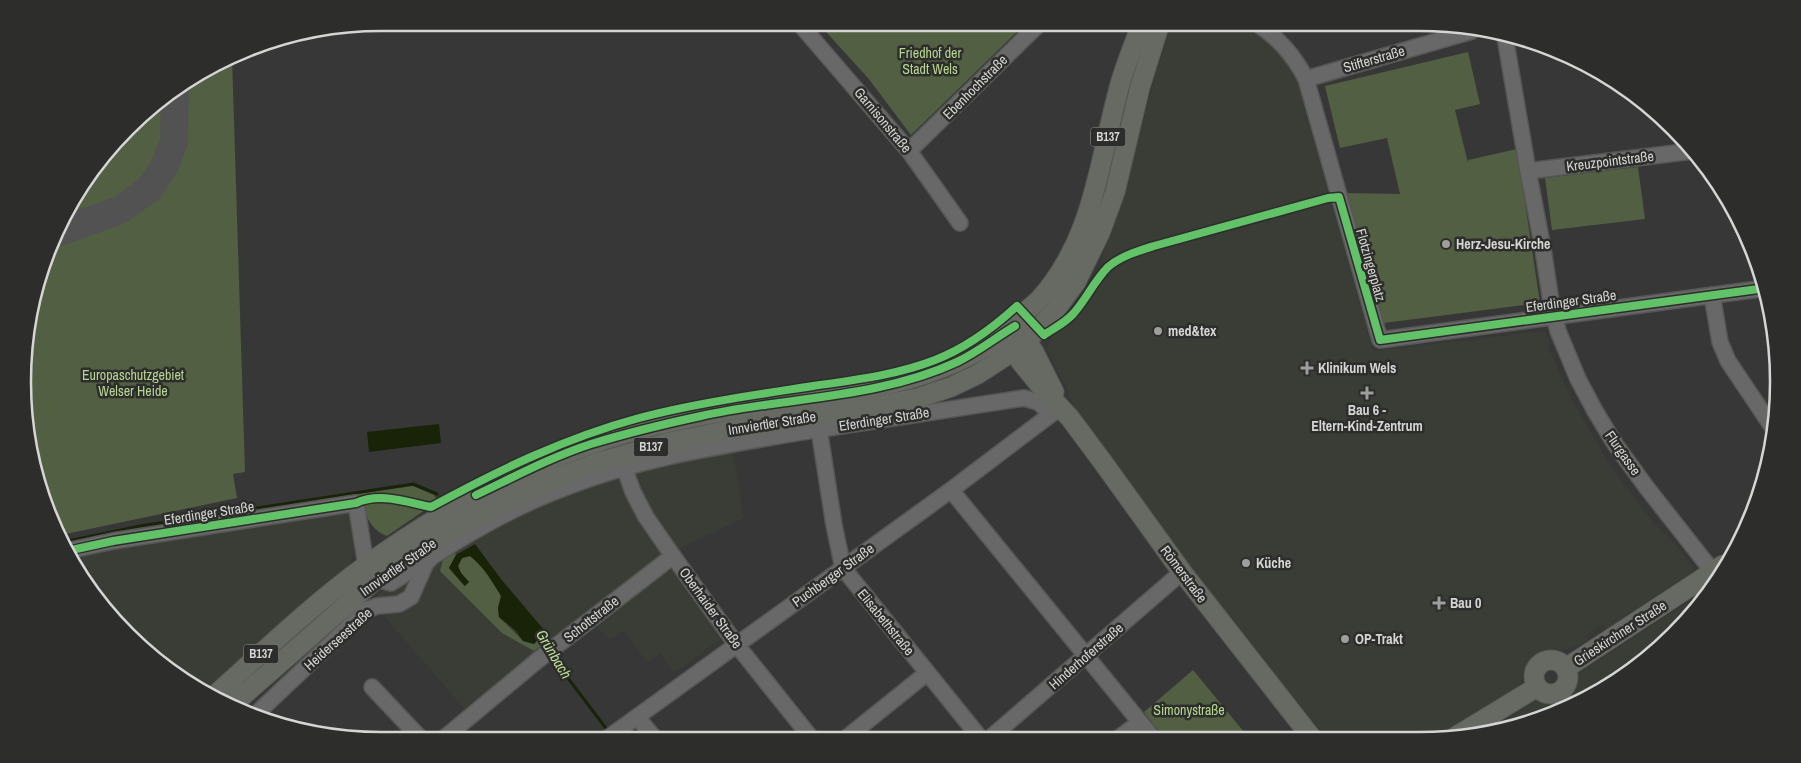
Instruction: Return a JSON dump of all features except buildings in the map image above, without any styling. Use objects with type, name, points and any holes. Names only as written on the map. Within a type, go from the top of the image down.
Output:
[{"type":"main road","name":"Innviertler Straße","points":[[237,700],[371,572],[431,521],[476,495],[538,465],[589,445],[627,433],[703,415],[847,393],[911,379],[958,362],[1011,328],[1040,299],[1076,242],[1097,188],[1121,81],[1139,31]]},
{"type":"main road","name":"Innviertler Straße","points":[[219,692],[296,623],[371,572],[444,535],[496,505],[546,482],[596,462],[707,434],[918,398],[950,387],[978,374],[1020,346],[1054,312],[1076,282],[1100,232],[1115,192],[1140,87],[1157,31]]},
{"type":"main road","name":"Römerstraße","points":[[1011,328],[1056,411],[1102,461],[1182,572],[1307,732]]},
{"type":"main road","name":"Grieskirchner Straße","points":[[1566,668],[1712,575]]},
{"type":"main road","points":[[1549,660],[1559,662],[1566,668],[1569,676],[1564,699],[1543,692],[1537,687],[1534,676],[1537,667],[1543,662],[1549,660]]},
{"type":"main road","points":[[1469,728],[1537,687]]},
{"type":"street","name":"Garnisonstraße","points":[[807,31],[909,152],[960,223]]},
{"type":"street","name":"Ebenhochstraße","points":[[909,152],[1031,31]]},
{"type":"street","name":"Flotzingerplatz","points":[[1268,31],[1298,64],[1306,79],[1380,340]]},
{"type":"street","name":"Stifterstraße","points":[[1306,79],[1462,34]]},
{"type":"street","points":[[1506,42],[1554,316]]},
{"type":"street","name":"Kreuzpointstraße","points":[[1528,170],[1684,152]]},
{"type":"street","name":"Eferdinger Straße","points":[[1380,340],[1757,289]]},
{"type":"street","points":[[1712,295],[1720,342],[1728,361],[1768,420]]},
{"type":"street","name":"Flurgasse","points":[[1554,316],[1578,379],[1600,419],[1647,488],[1716,568]]},
{"type":"street","name":"Eferdinger Straße","points":[[435,555],[479,528],[562,488],[624,466],[690,450],[1024,398],[1038,402],[1056,411]]},
{"type":"street","name":"Puchberger Straße","points":[[616,732],[951,490],[1056,411]]},
{"type":"street","name":"Elisabethstraße","points":[[820,429],[834,525],[843,568],[975,732]]},
{"type":"street","name":"Oberhaider Straße","points":[[624,466],[633,492],[646,517],[736,644],[806,732]]},
{"type":"street","points":[[951,490],[1148,732]]},
{"type":"street","name":"Eferdinger Straße","points":[[74,549],[113,541],[356,503],[371,572]]},
{"type":"street","points":[[371,572],[391,583],[435,555]]},
{"type":"street","name":"Heiderseestraße","points":[[260,710],[366,610],[376,606],[399,604],[411,597],[426,563],[435,555]]},
{"type":"street","name":"Schottstraße","points":[[452,732],[551,650],[673,556]]},
{"type":"street","name":"Hinderhoferstraße","points":[[997,732],[1182,572]]},
{"type":"street","points":[[854,732],[928,673]]},
{"type":"street","points":[[372,687],[414,732]]},
{"type":"street","points":[[638,717],[650,732]]},
{"type":"street","points":[[1127,732],[1140,722]]},
{"type":"shaded area","name":"Klinikum Wels","points":[[1169,31],[1251,31],[1267,40],[1295,74],[1373,351],[1545,331],[1549,342],[1548,347],[1571,398],[1609,464],[1655,525],[1675,544],[1695,570],[1607,628],[1602,625],[1586,636],[1588,640],[1579,645],[1564,650],[1542,650],[1532,657],[1525,669],[1519,689],[1447,731],[1322,732],[1186,562],[1077,414],[1047,349],[1051,336],[1076,316],[1104,279],[1103,255],[1121,206],[1154,80]]},
{"type":"shaded area","points":[[439,424],[441,443],[369,452],[367,432]]},
{"type":"shaded area","points":[[730,437],[744,518],[677,550],[466,711],[372,602],[391,580],[503,510]]},
{"type":"shaded area","points":[[339,508],[352,516],[357,532],[355,549],[344,573],[285,619],[223,675],[211,688],[168,659],[134,629],[104,595],[78,557],[147,542]]},
{"type":"shaded area","points":[[475,544],[501,579],[545,631],[534,644],[523,641],[516,631],[499,617],[498,608],[501,596],[487,574],[475,560],[470,556],[462,558],[458,566],[469,582],[465,586],[449,568],[456,555]]},
{"type":"shaded area","points":[[672,569],[722,638],[674,673],[660,653],[647,663],[624,630],[609,640],[595,624]]},
{"type":"shaded area","points":[[1694,598],[1650,645],[1614,673],[1595,685],[1554,705],[1503,722],[1543,697],[1561,699],[1569,695],[1575,676]]},
{"type":"green space","name":"Friedhof der Stadt Wels","points":[[825,31],[1018,31],[911,135],[868,78]]},
{"type":"green space","points":[[1468,52],[1480,104],[1455,110],[1468,163],[1468,160],[1517,149],[1540,303],[1384,323],[1346,193],[1400,194],[1387,138],[1340,148],[1325,86]]},
{"type":"green space","name":"Europaschutzgebiet Welser Heide","points":[[232,65],[245,472],[233,474],[237,498],[66,534],[43,472],[34,427],[31,382],[34,336],[43,291],[67,227],[90,187],[118,151],[151,118],[187,90]]},
{"type":"green space","points":[[1638,167],[1645,219],[1552,230],[1545,178]]},
{"type":"green space","points":[[413,486],[434,495],[438,501],[387,536],[381,533],[371,524],[357,494]]},
{"type":"green space","points":[[454,551],[456,555],[449,568],[464,586],[469,582],[458,566],[462,558],[470,556],[484,570],[501,596],[498,608],[499,617],[523,641],[534,644],[538,640],[542,645],[534,651],[502,633],[440,571],[443,560]]},
{"type":"green space","name":"Simonystraße","points":[[1193,670],[1244,732],[1159,732],[1144,712]]},
{"type":"waterway","name":"Grünbach","points":[[69,541],[140,526],[413,484],[437,494]]},
{"type":"waterway","name":"Grünbach","points":[[541,631],[549,645]]},
{"type":"waterway","name":"Grünbach","points":[[553,656],[608,731]]},
{"type":"taxiway","points":[[66,230],[120,210],[149,189],[164,167],[174,142],[175,99]]},
{"type":"cycle path","points":[[74,549],[113,541],[356,503],[374,498],[393,499],[431,507],[532,456],[585,435],[639,418],[726,400],[875,376],[921,365],[946,355],[968,343],[989,330],[1017,306],[1044,335],[1070,317],[1078,309],[1103,272],[1113,263],[1124,257],[1154,246],[1328,198],[1339,197],[1380,340],[1757,289]]},
{"type":"cycle path","points":[[476,495],[562,455],[632,432],[733,410],[863,390],[927,374],[965,358],[1015,326]]},
{"type":"place","name":"Herz-Jesu-Kirche","points":[[1446,244]]},
{"type":"place","name":"med&tex","points":[[1158,331]]},
{"type":"place","name":"Klinikum Wels","points":[[1307,368]]},
{"type":"place","name":"Bau 6 - Eltern-Kind-Zentrum","points":[[1367,393]]},
{"type":"place","name":"Küche","points":[[1246,563]]},
{"type":"place","name":"Bau 0","points":[[1439,603]]},
{"type":"place","name":"OP-Trakt","points":[[1345,639]]}]
